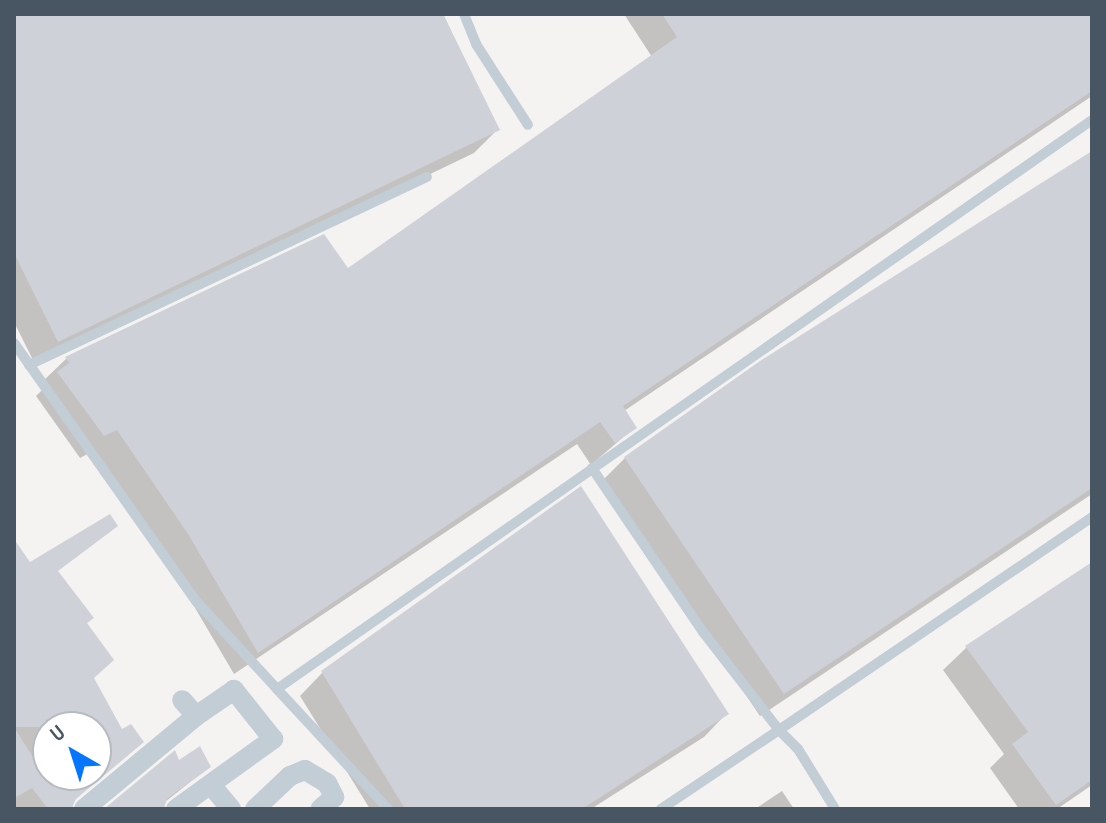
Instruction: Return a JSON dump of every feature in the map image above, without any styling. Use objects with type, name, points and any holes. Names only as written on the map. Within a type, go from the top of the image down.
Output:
[{"type":"street","points":[[84,809],[196,716],[234,690],[273,739],[176,809]]},
{"type":"street","points":[[182,700],[196,716]]},
{"type":"street","points":[[255,809],[290,776],[305,770],[327,783],[334,797],[320,809]]},
{"type":"street","points":[[211,785],[231,809]]},
{"type":"lane","points":[[464,14],[476,44],[528,125]]},
{"type":"lane","points":[[277,689],[1092,120]]},
{"type":"lane","points":[[29,365],[427,177]]},
{"type":"lane","points":[[14,343],[197,602],[388,809]]},
{"type":"lane","points":[[592,468],[703,632],[779,730],[798,749],[835,809]]},
{"type":"lane","points":[[661,809],[1092,517]]},
{"type":"building","points":[[14,14],[443,14],[500,130],[58,342],[14,253]]},
{"type":"building","points":[[662,14],[1092,14],[1092,91],[623,406],[637,428],[615,443],[600,422],[258,653],[188,534],[117,430],[104,436],[57,372],[69,363],[65,357],[324,234],[348,268],[677,37]]},
{"type":"building","points":[[1092,151],[1092,488],[784,694],[624,457],[760,361]]},
{"type":"building","points":[[581,486],[729,714],[582,809],[405,809],[321,671]]},
{"type":"building","points":[[110,514],[118,526],[58,571],[94,618],[87,623],[114,660],[94,678],[122,729],[131,724],[144,742],[112,769],[112,711],[32,711],[32,727],[14,727],[14,539],[30,562]]},
{"type":"building","points":[[1092,562],[1092,780],[1056,805],[1012,744],[1028,732],[965,646]]},
{"type":"building","points":[[14,727],[32,756],[32,788],[14,798]]},
{"type":"building","points":[[200,746],[211,767],[168,798],[163,809],[104,809],[175,750],[179,760]]},
{"type":"building","points":[[34,791],[86,791],[71,809],[48,809]]}]
